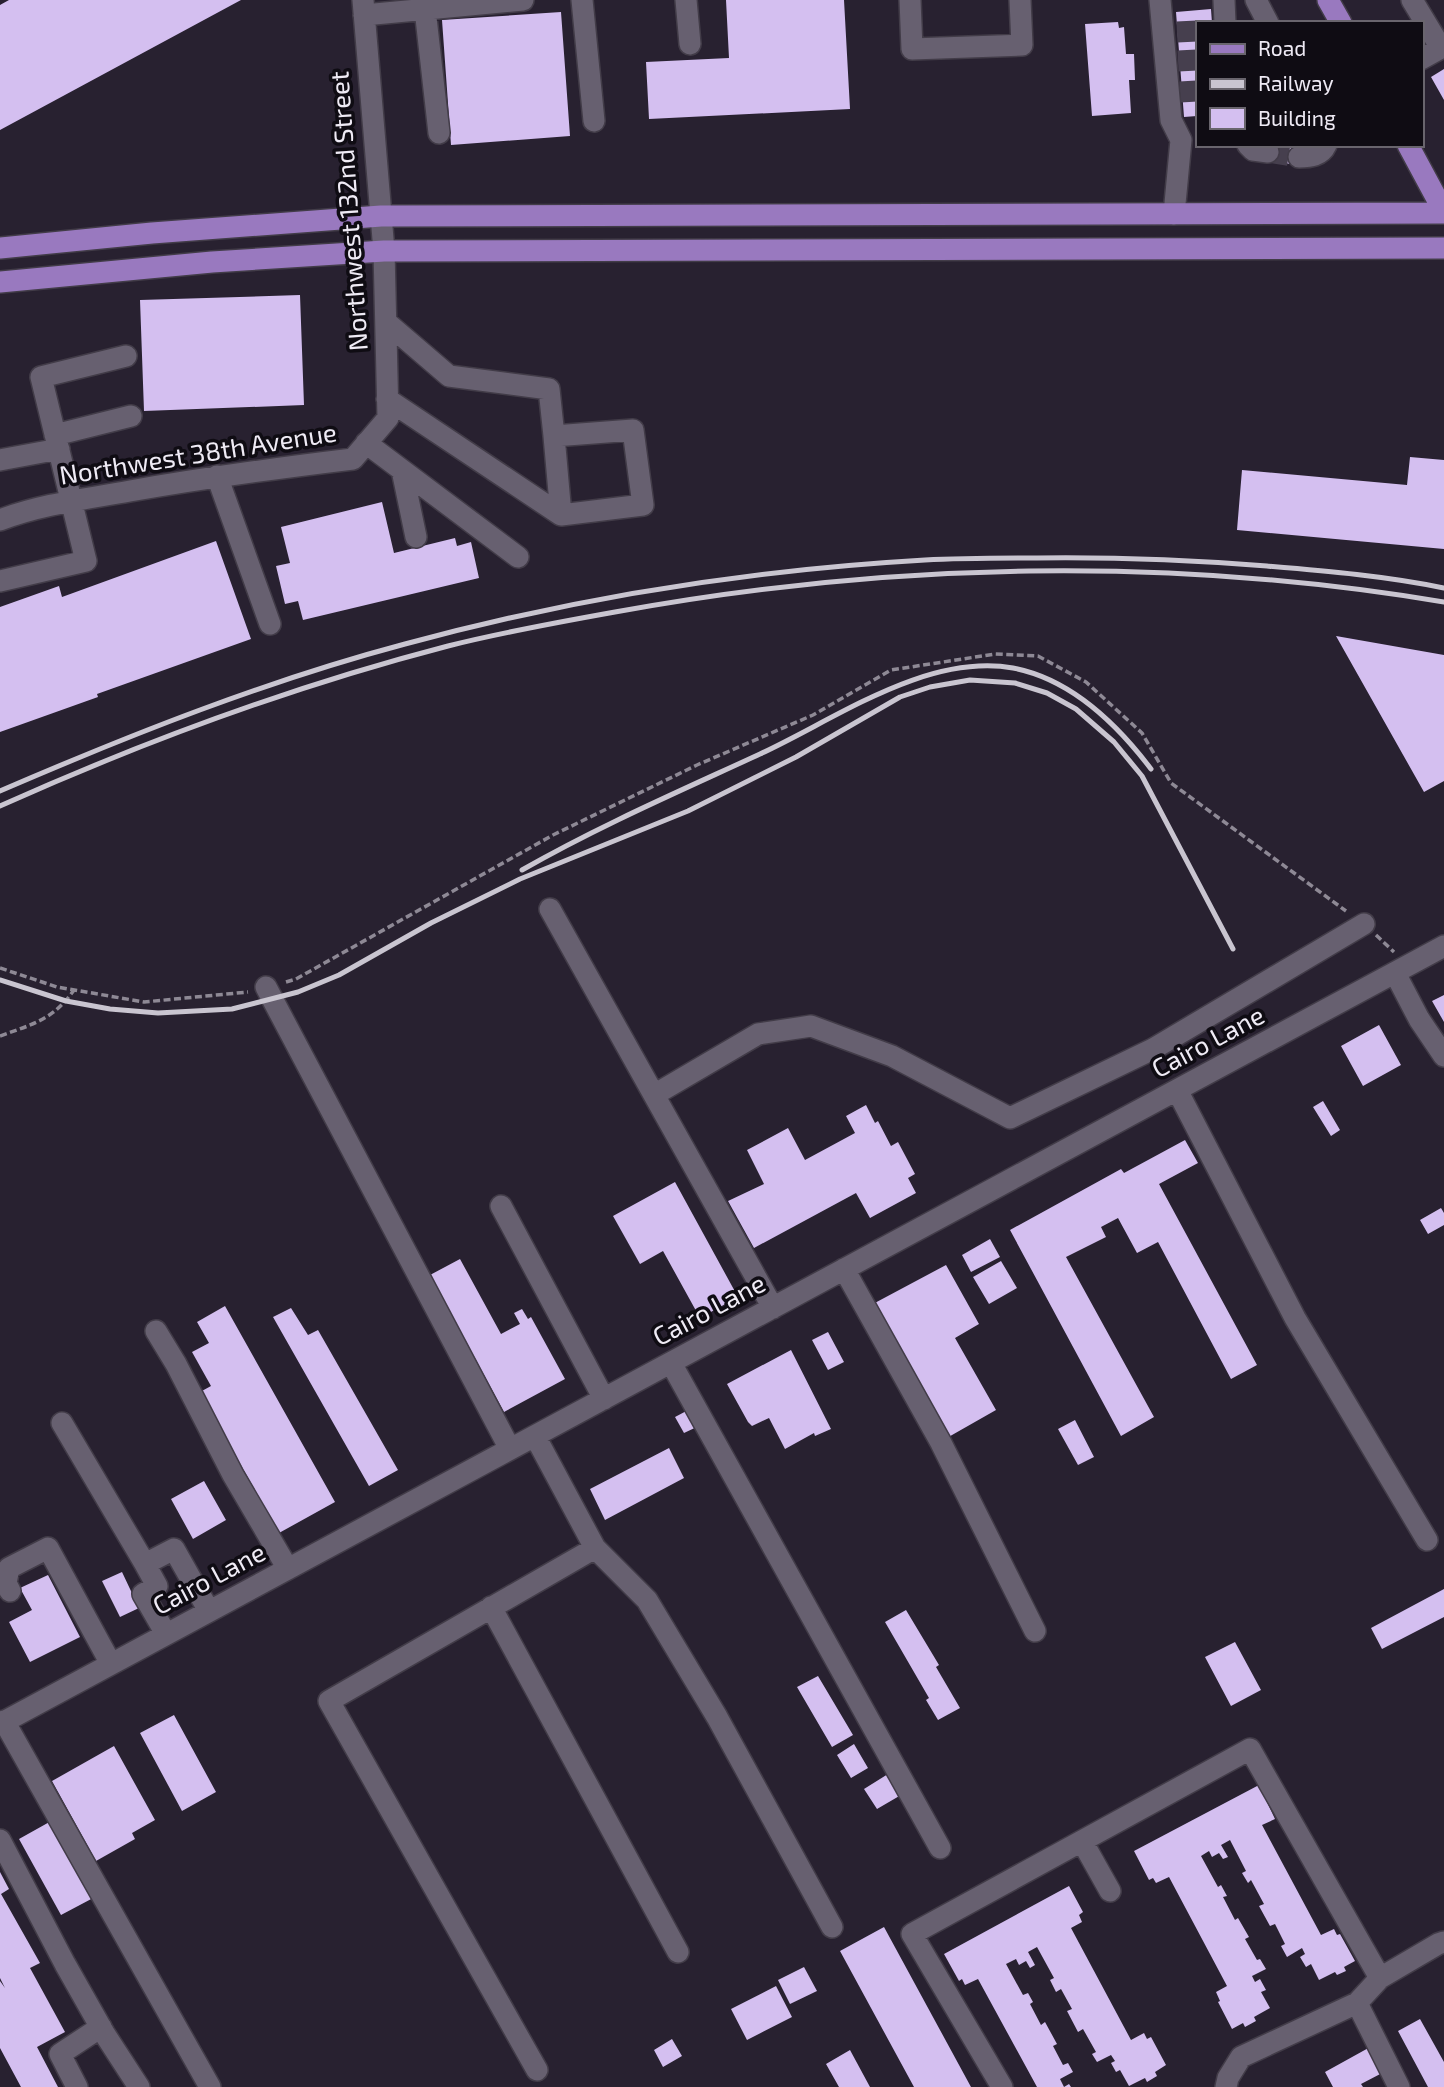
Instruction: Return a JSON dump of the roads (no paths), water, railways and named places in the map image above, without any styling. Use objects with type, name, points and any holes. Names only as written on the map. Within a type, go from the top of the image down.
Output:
[{"type":"main road","points":[[1328,0],[1340,21]]},
{"type":"main road","points":[[0,248],[152,233],[381,216],[1444,212],[1409,147]]},
{"type":"main road","points":[[0,282],[212,262],[384,251],[1444,248]]},
{"type":"street","points":[[363,8],[425,9],[523,0]]},
{"type":"street","points":[[582,0],[594,121]]},
{"type":"street","points":[[686,0],[690,44]]},
{"type":"street","points":[[910,0],[912,49],[1021,45],[1020,0]]},
{"type":"street","points":[[1160,0],[1170,32],[1175,92],[1171,120],[1189,138],[1174,214]]},
{"type":"street","points":[[1224,0],[1225,21]]},
{"type":"street","points":[[1256,0],[1267,21]]},
{"type":"street","points":[[1412,0],[1442,50],[1423,58]]},
{"type":"street","name":"Northwest 132nd Street","points":[[363,8],[384,251],[388,409]]},
{"type":"street","points":[[425,9],[439,133]]},
{"type":"street","points":[[1299,157],[1318,154],[1324,147]]},
{"type":"street","points":[[386,322],[449,376],[549,389],[561,515]]},
{"type":"street","points":[[0,581],[86,561],[41,377],[126,356]]},
{"type":"street","points":[[388,409],[561,515],[643,505],[633,430],[554,436]]},
{"type":"street","name":"Northwest 38th Avenue","points":[[0,520],[32,508],[72,501],[217,476],[352,459],[388,409]]},
{"type":"street","points":[[0,460],[131,416]]},
{"type":"street","points":[[366,443],[518,557]]},
{"type":"street","points":[[402,470],[416,537]]},
{"type":"street","points":[[217,476],[270,624]]},
{"type":"street","points":[[550,909],[773,1308]]},
{"type":"street","points":[[654,1095],[758,1034],[811,1026],[892,1056],[1010,1118],[1153,1049],[1364,924]]},
{"type":"street","name":"Cairo Lane","points":[[2,1722],[1444,946]]},
{"type":"street","points":[[1401,970],[1419,1019],[1444,1056]]},
{"type":"street","points":[[266,987],[510,1449]]},
{"type":"street","points":[[1177,1090],[1295,1318],[1427,1540]]},
{"type":"street","points":[[501,1206],[604,1399]]},
{"type":"street","points":[[844,1269],[941,1443],[1035,1631]]},
{"type":"street","points":[[156,1331],[233,1475],[288,1569]]},
{"type":"street","points":[[671,1363],[940,1848]]},
{"type":"street","points":[[62,1423],[157,1586],[143,1594],[166,1634]]},
{"type":"street","points":[[535,1436],[595,1548],[647,1600],[717,1717],[832,1927]]},
{"type":"street","points":[[10,1591],[6,1583],[9,1568],[48,1548],[111,1664]]},
{"type":"street","points":[[537,2070],[329,1701],[595,1548]]},
{"type":"street","points":[[145,1564],[174,1549],[209,1611]]},
{"type":"street","points":[[491,1608],[678,1952]]},
{"type":"street","points":[[2,1722],[210,2087]]},
{"type":"street","points":[[1002,2087],[912,1934],[1250,1749],[1380,1978]]},
{"type":"street","points":[[0,1840],[101,2027],[139,2087]]},
{"type":"street","points":[[1082,1841],[1110,1891]]},
{"type":"street","points":[[1226,2087],[1228,2077],[1241,2057],[1357,2003],[1380,1978],[1442,1941]]},
{"type":"street","points":[[1357,2003],[1399,2087]]},
{"type":"street","points":[[77,2087],[60,2054],[101,2027]]},
{"type":"tunnel","points":[[1177,32],[1196,31]]},
{"type":"tunnel","points":[[1178,61],[1196,60]]},
{"type":"tunnel","points":[[1180,92],[1196,91]]},
{"type":"tunnel","points":[[1268,152],[1299,157]]},
{"type":"railway","points":[[0,791],[200,710],[353,659],[533,613],[663,588],[794,571],[981,558],[1095,558],[1238,564],[1378,577],[1444,588]]},
{"type":"railway","points":[[0,806],[165,737],[277,697],[390,662],[510,632],[718,595],[925,575],[1029,571],[1133,572],[1237,577],[1341,587],[1444,602]]},
{"type":"railway","points":[[522,870],[610,824],[789,740],[882,692],[947,670],[980,666],[1013,668],[1054,682],[1108,720],[1151,769]]},
{"type":"railway","points":[[0,980],[66,1001],[110,1009],[158,1013],[232,1009],[298,992],[339,975],[431,923],[520,879],[688,811],[796,757],[900,697],[930,687],[970,680],[1015,683],[1047,693],[1076,709],[1114,742],[1142,776],[1233,949]]}]
